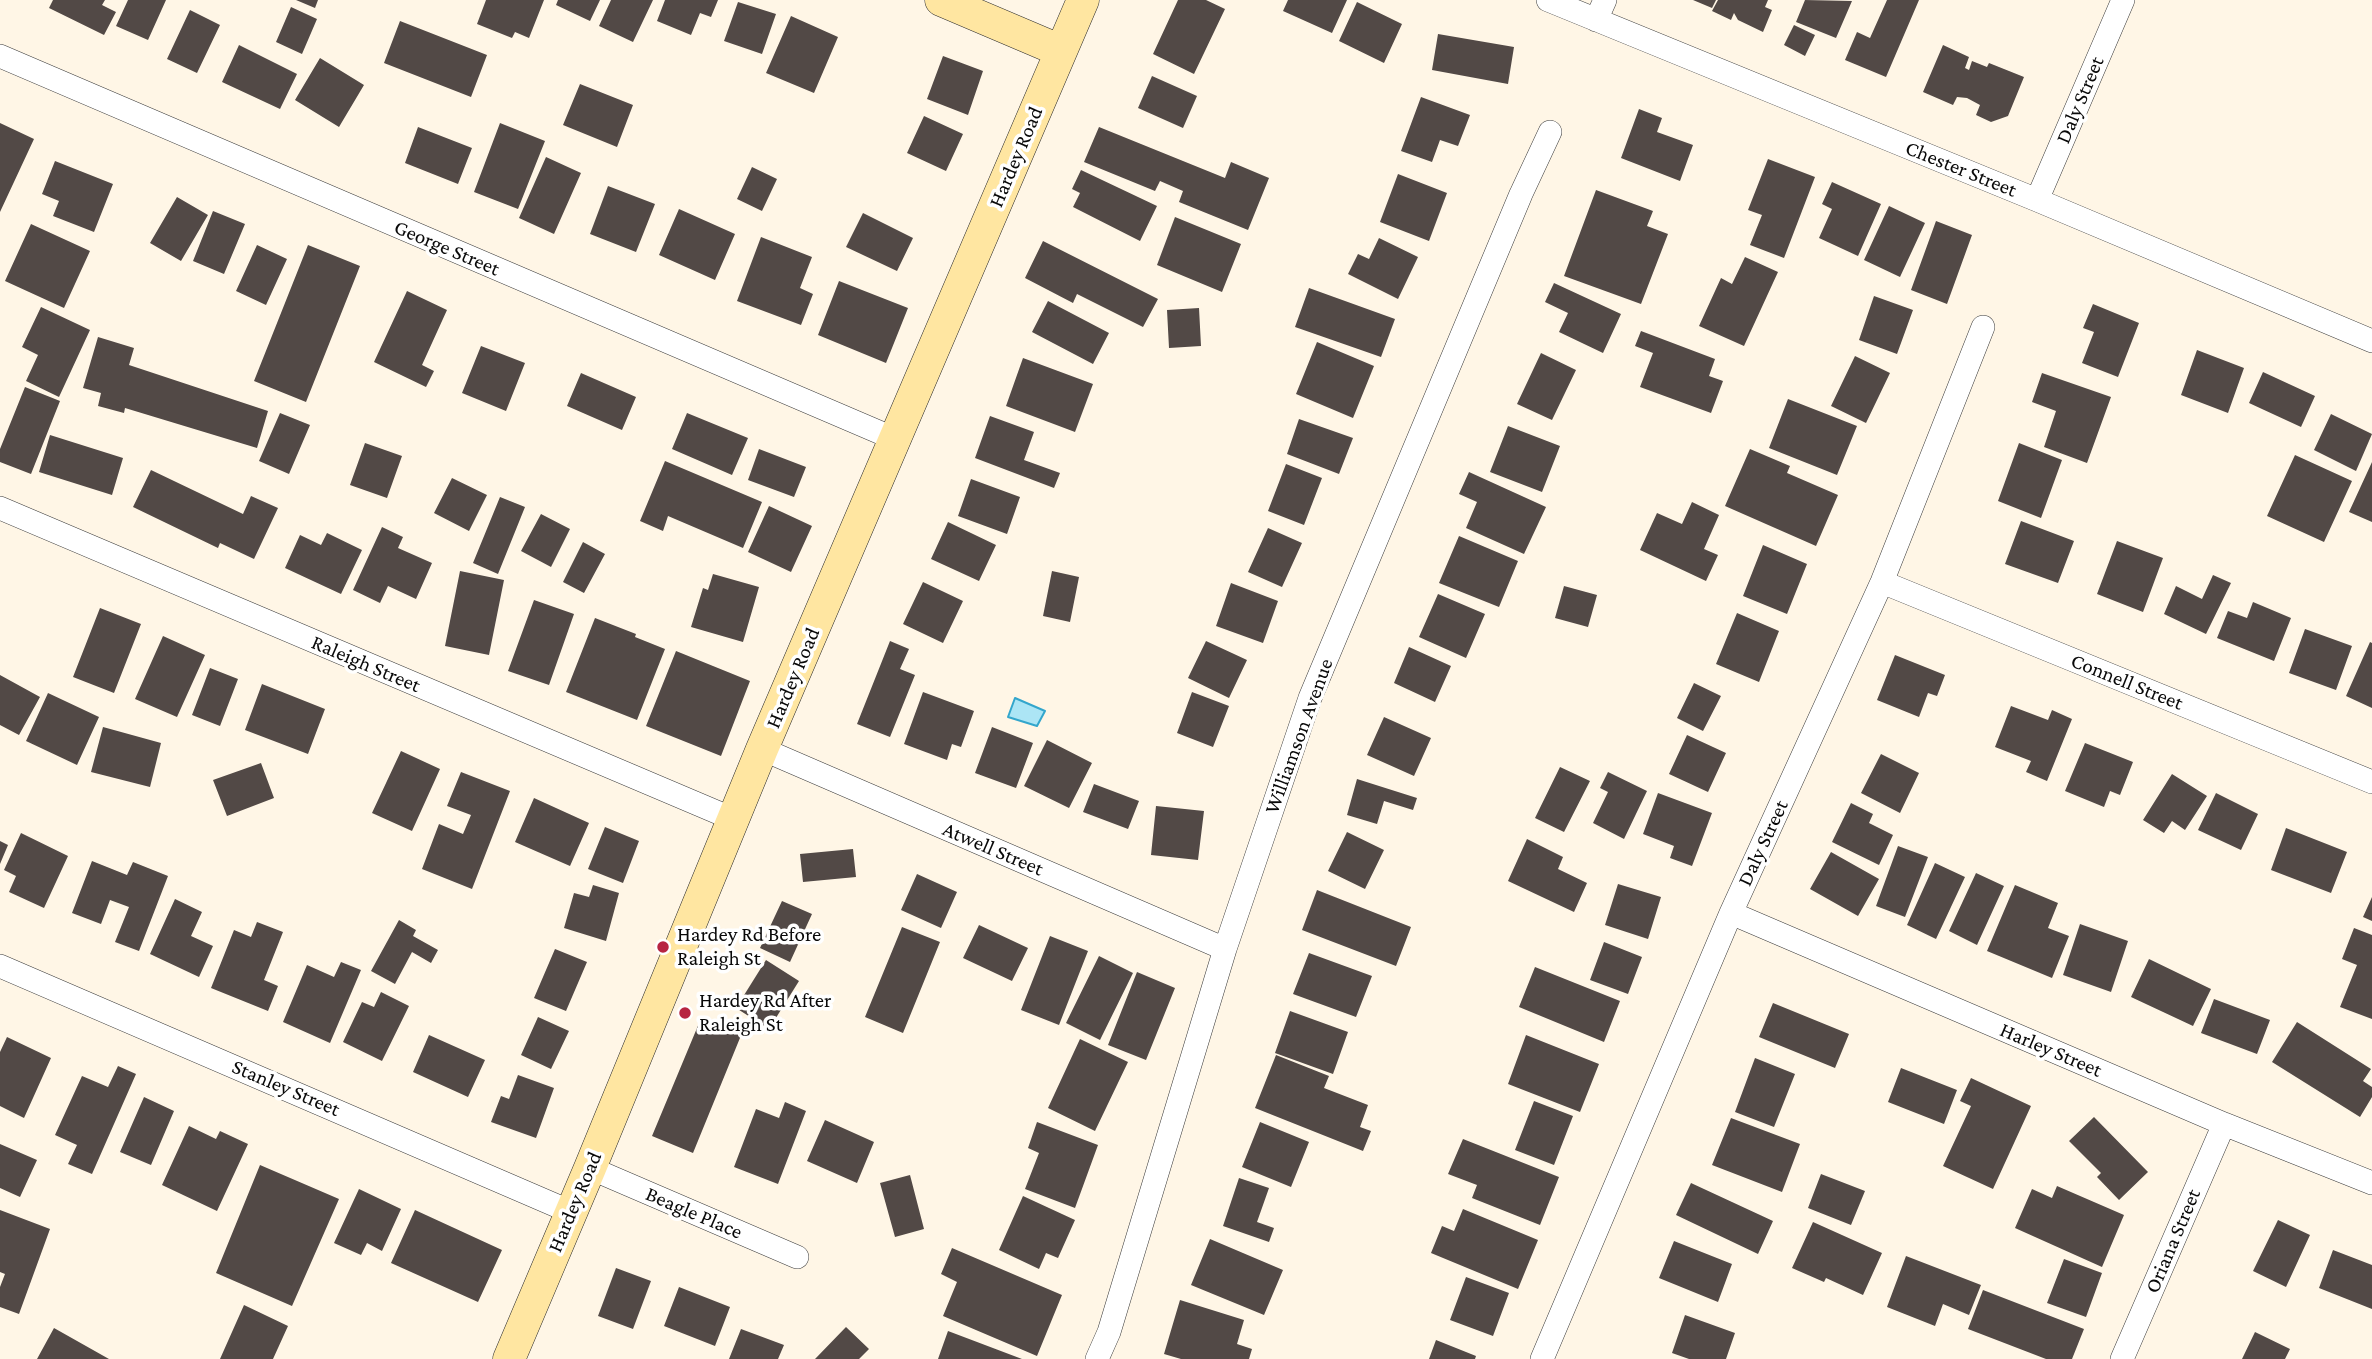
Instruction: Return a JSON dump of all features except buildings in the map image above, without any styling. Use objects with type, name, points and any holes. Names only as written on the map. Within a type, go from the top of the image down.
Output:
[{"type":"main road","points":[[941,0],[1061,51]]},
{"type":"main road","name":"Hardey Road","points":[[509,1359],[762,749],[1083,0]]},
{"type":"street","name":"Chester Street","points":[[1548,0],[1601,10],[2037,200],[2372,341]]},
{"type":"street","name":"Daly Street","points":[[2037,200],[2123,0]]},
{"type":"street","name":"George Street","points":[[0,56],[895,439]]},
{"type":"street","name":"Williamson Avenue","points":[[1097,1359],[1109,1332],[1225,949],[1310,698],[1516,206],[1550,132]]},
{"type":"street","name":"Daly Street","points":[[1542,1359],[1731,913],[1882,582],[1983,327]]},
{"type":"street","name":"Raleigh Street","points":[[0,508],[733,819]]},
{"type":"street","name":"Connell Street","points":[[1882,582],[2372,782]]},
{"type":"street","name":"Atwell Street","points":[[762,749],[1225,949]]},
{"type":"street","name":"Harley Street","points":[[1731,913],[2224,1124],[2372,1183]]},
{"type":"street","name":"Stanley Street","points":[[0,966],[571,1212]]},
{"type":"street","name":"Oriana Street","points":[[2122,1359],[2224,1124]]},
{"type":"street","name":"Beagle Place","points":[[590,1168],[797,1257]]},
{"type":"water","points":[[1015,698],[1045,711],[1037,726],[1008,717]]},
{"type":"place","name":"Hardey Rd Before Raleigh St","points":[[663,947]]},
{"type":"place","name":"Hardey Rd After Raleigh St","points":[[685,1013]]}]
